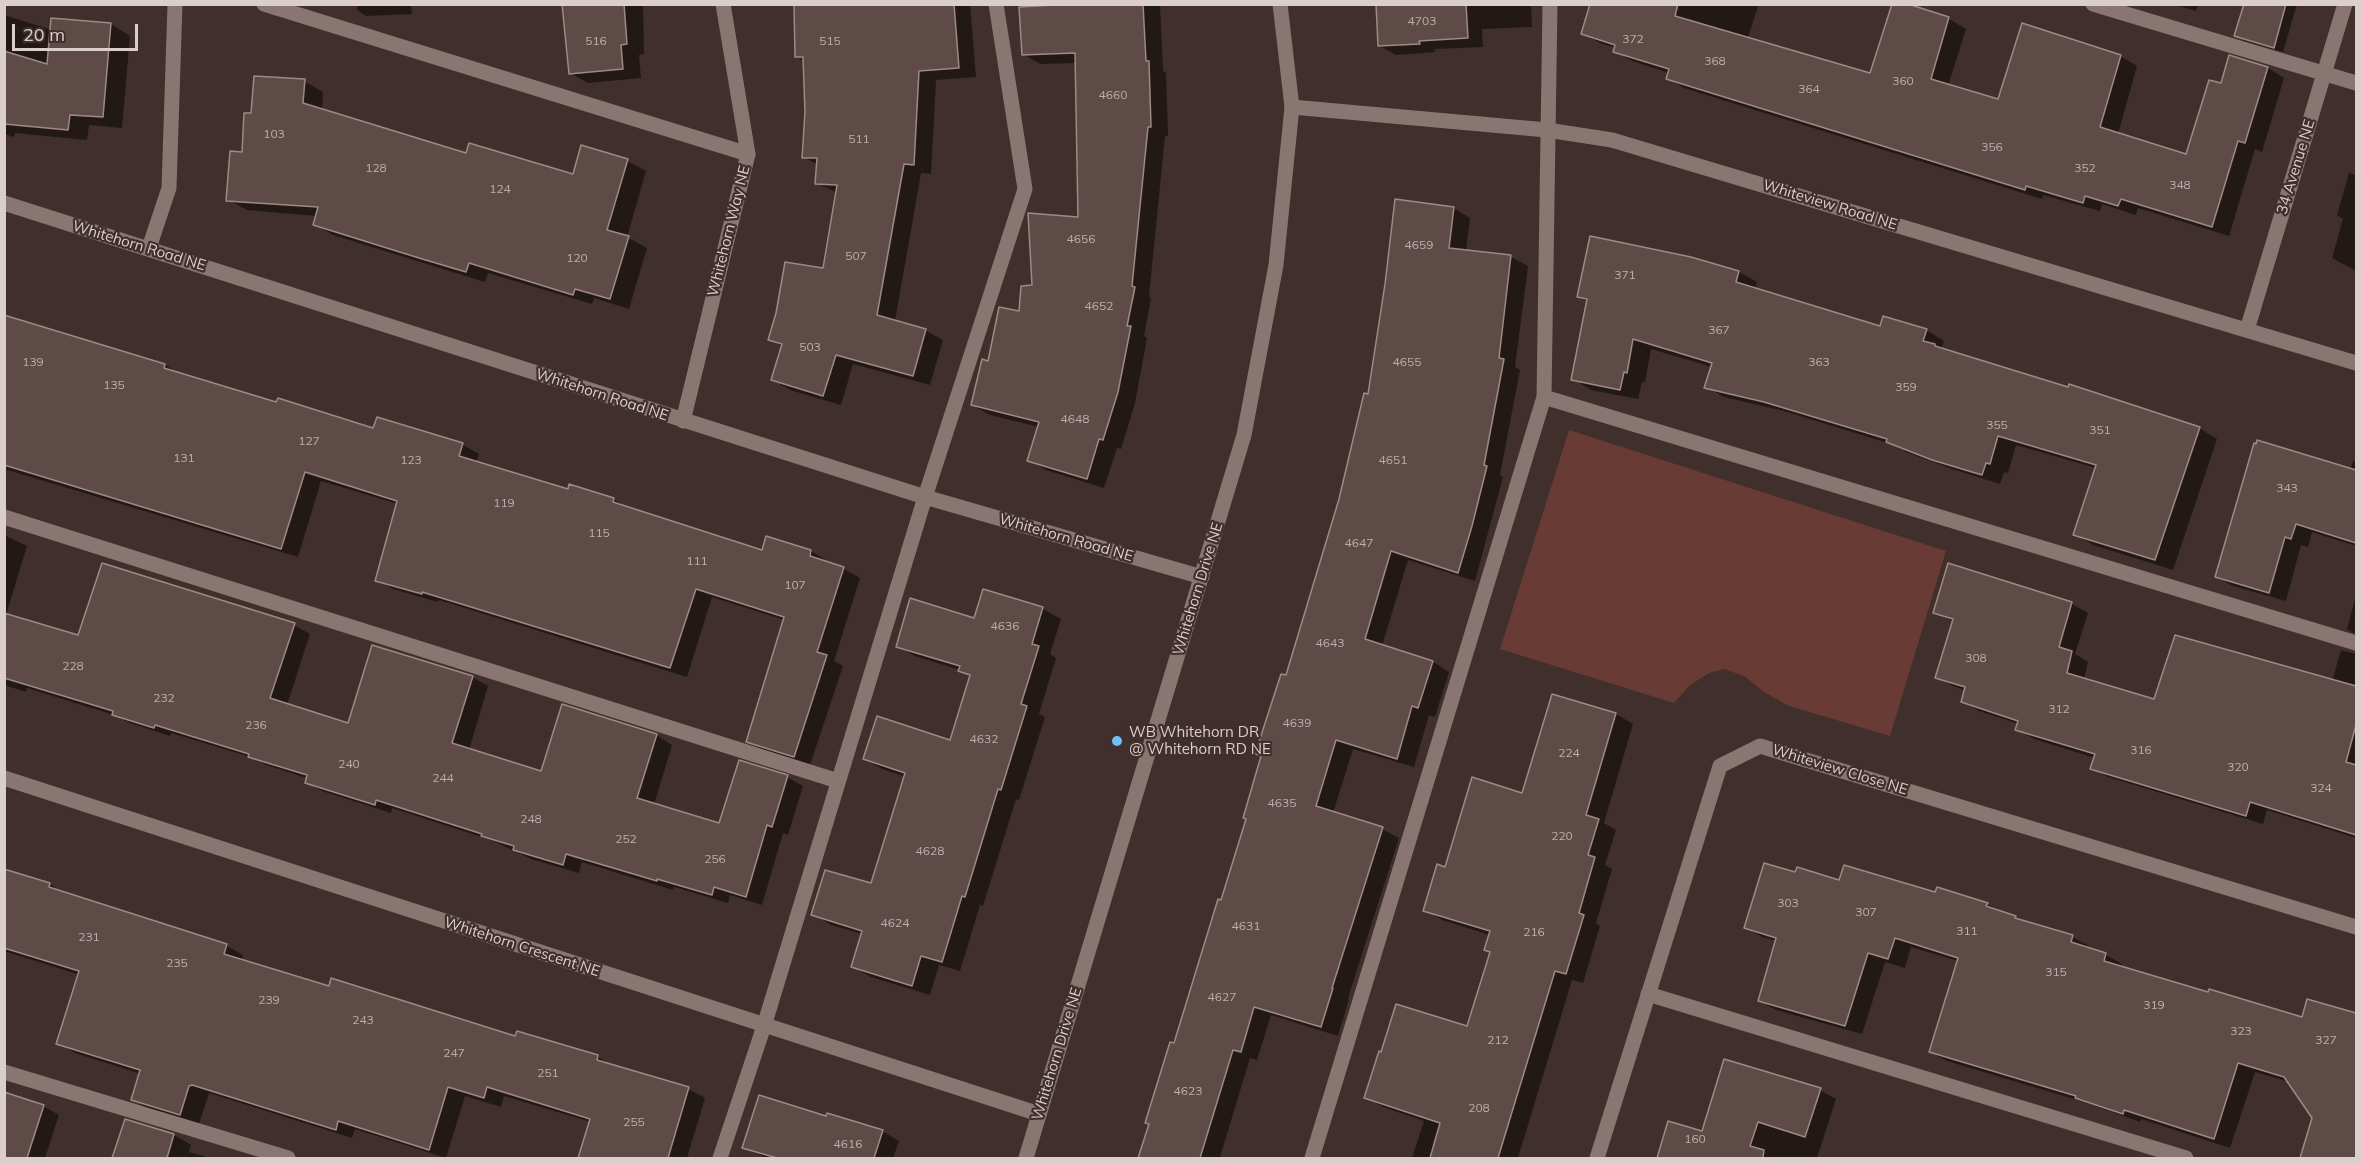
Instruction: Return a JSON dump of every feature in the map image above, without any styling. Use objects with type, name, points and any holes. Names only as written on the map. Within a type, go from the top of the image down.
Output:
[{"type":"street","points":[[150,248],[170,188],[175,4]]},
{"type":"street","points":[[264,4],[748,154]]},
{"type":"street","name":"Whitehorn Way NE","points":[[683,421],[748,154],[723,4]]},
{"type":"street","points":[[720,1158],[764,1026],[925,497],[1025,189],[996,4]]},
{"type":"street","name":"Whitehorn Drive NE","points":[[1026,1158],[1244,435],[1276,266],[1292,107],[1280,4]]},
{"type":"street","points":[[1312,1158],[1544,397],[1550,4]]},
{"type":"street","points":[[2093,4],[2356,83]]},
{"type":"street","name":"34 Avenue NE","points":[[2247,330],[2345,4]]},
{"type":"street","name":"Whiteview Road NE","points":[[1292,107],[1547,130],[1612,140],[2356,363]]},
{"type":"street","name":"Whitehorn Road NE","points":[[4,203],[925,497],[1202,577]]},
{"type":"street","points":[[1544,397],[2356,643]]},
{"type":"street","points":[[4,517],[838,781]]},
{"type":"street","name":"Whiteview Close NE","points":[[1597,1158],[1720,766],[1760,746],[2356,927]]},
{"type":"street","name":"Whitehorn Crescent NE","points":[[4,778],[1039,1114]]},
{"type":"street","points":[[1648,994],[2186,1158]]},
{"type":"street","points":[[4,1072],[288,1158]]},
{"type":"shaded area","points":[[1569,430],[1946,551],[1890,736],[1789,706],[1764,692],[1744,676],[1724,669],[1709,673],[1689,686],[1674,703],[1500,649]]},
{"type":"building","points":[[562,4],[624,4],[627,44],[621,45],[623,69],[569,74]]},
{"type":"building","points":[[954,4],[959,68],[919,71],[914,165],[904,164],[877,315],[926,329],[913,376],[836,355],[823,396],[771,380],[782,344],[768,340],[776,313],[785,262],[823,268],[837,185],[815,184],[817,158],[802,158],[805,112],[803,57],[795,57],[794,5]]},
{"type":"building","points":[[1143,4],[1146,61],[1149,61],[1151,127],[1148,127],[1132,286],[1135,287],[1127,326],[1131,326],[1118,392],[1103,440],[1099,439],[1087,479],[1027,461],[1039,422],[971,405],[982,359],[988,361],[999,307],[1019,311],[1021,286],[1032,285],[1028,213],[1078,217],[1075,53],[1022,55],[1019,7]]},
{"type":"building","points":[[1376,4],[1466,4],[1468,38],[1378,46]]},
{"type":"building","points":[[1590,4],[1678,4],[1675,16],[1870,73],[1892,4],[1908,4],[1949,17],[1931,79],[1998,99],[2022,23],[2121,55],[2100,127],[2186,154],[2209,80],[2221,83],[2229,55],[2268,67],[2245,143],[2238,141],[2212,227],[2121,199],[2118,206],[2085,196],[2083,203],[2026,186],[2025,190],[1666,79],[1669,69],[1613,52],[1615,45],[1581,34]]},
{"type":"building","points":[[2244,4],[2286,4],[2274,48],[2234,36]]},
{"type":"building","points":[[51,18],[111,23],[103,117],[70,115],[68,130],[4,124],[4,51],[47,64]]},
{"type":"building","points":[[254,76],[305,79],[303,103],[466,153],[469,143],[573,174],[581,145],[628,159],[607,230],[629,236],[610,299],[575,289],[573,295],[469,263],[466,272],[313,225],[318,207],[226,201],[230,151],[242,152],[244,113],[251,113]]},
{"type":"building","points":[[1395,199],[1454,207],[1449,248],[1511,255],[1499,358],[1504,359],[1484,465],[1487,466],[1472,526],[1458,573],[1391,551],[1365,639],[1433,661],[1418,708],[1412,706],[1397,759],[1336,740],[1316,806],[1383,827],[1321,1027],[1254,1007],[1241,1052],[1233,1050],[1200,1158],[1138,1158],[1149,1124],[1145,1123],[1170,1042],[1174,1043],[1218,899],[1221,900],[1246,819],[1243,818],[1261,756],[1255,754],[1281,674],[1286,675],[1339,499],[1364,393],[1368,394]]},
{"type":"building","points":[[1590,236],[1691,257],[1739,271],[1736,282],[1880,326],[1883,316],[1927,329],[1923,341],[1935,344],[1935,346],[2068,387],[2069,384],[2200,427],[2155,560],[2073,535],[2096,465],[1998,436],[1990,464],[1986,463],[1982,475],[1932,460],[1886,442],[1887,439],[1764,402],[1704,388],[1712,363],[1633,339],[1627,373],[1624,372],[1620,390],[1571,380],[1587,299],[1577,297]]},
{"type":"building","points":[[4,315],[165,364],[164,368],[276,402],[278,398],[373,428],[377,417],[463,443],[459,456],[568,489],[569,484],[614,498],[613,502],[762,550],[766,536],[811,550],[810,556],[844,567],[817,652],[827,655],[794,757],[746,742],[784,617],[696,589],[670,668],[422,592],[422,594],[375,581],[397,501],[305,472],[281,549],[4,465]]},
{"type":"building","points":[[2257,440],[2356,470],[2356,543],[2296,524],[2291,539],[2285,537],[2269,593],[2215,577],[2254,443],[2256,444]]},
{"type":"building","points":[[102,563],[295,623],[270,698],[348,723],[372,645],[473,676],[452,743],[541,771],[562,704],[657,734],[637,798],[719,823],[739,760],[788,775],[772,827],[767,825],[746,897],[714,887],[712,895],[566,854],[563,865],[513,850],[514,846],[481,836],[482,834],[376,800],[375,805],[305,783],[307,775],[248,757],[249,754],[155,725],[154,728],[112,715],[113,711],[4,678],[4,613],[78,635]]},
{"type":"building","points":[[1948,563],[2072,602],[2059,647],[2072,651],[2067,673],[2154,699],[2175,635],[2356,686],[2356,725],[2346,762],[2356,765],[2356,835],[2250,802],[2246,816],[2090,769],[2095,754],[2015,730],[2018,721],[1961,702],[1965,687],[1935,678],[1953,619],[1933,613]]},
{"type":"building","points":[[983,589],[1043,607],[1032,644],[1039,646],[1021,704],[1027,706],[1001,790],[998,789],[965,897],[962,896],[942,962],[921,956],[912,986],[851,967],[862,931],[811,915],[825,870],[871,883],[905,773],[863,759],[877,716],[950,740],[970,675],[958,671],[960,666],[896,647],[910,598],[974,618]]},
{"type":"building","points":[[1552,694],[1616,713],[1586,815],[1599,819],[1588,855],[1595,857],[1579,913],[1584,915],[1566,974],[1555,971],[1498,1158],[1430,1158],[1440,1123],[1364,1098],[1396,1004],[1467,1026],[1490,952],[1484,950],[1490,931],[1423,911],[1437,864],[1445,867],[1472,777],[1522,793]]},
{"type":"building","points":[[1764,863],[1795,872],[1797,867],[1839,880],[1844,865],[1935,892],[1937,887],[1988,903],[1986,906],[2016,916],[2015,918],[2073,935],[2071,942],[2106,953],[2104,961],[2302,1017],[2307,999],[2356,1013],[2356,1158],[2300,1158],[2312,1118],[2284,1077],[2238,1063],[2214,1139],[2124,1110],[2123,1114],[2075,1098],[2076,1096],[1929,1052],[1958,958],[1895,938],[1888,959],[1868,953],[1845,1026],[1758,1001],[1776,938],[1744,928]]},
{"type":"building","points":[[4,869],[50,883],[49,887],[227,944],[224,954],[329,986],[331,978],[515,1036],[517,1031],[598,1055],[597,1060],[689,1087],[668,1158],[578,1158],[590,1119],[487,1087],[484,1098],[448,1087],[429,1150],[338,1121],[336,1130],[192,1085],[189,1086],[180,1115],[131,1100],[140,1070],[56,1044],[79,971],[4,948]]},
{"type":"building","points":[[1724,1059],[1821,1088],[1805,1137],[1758,1122],[1750,1146],[1764,1150],[1763,1158],[1657,1158],[1668,1121],[1702,1131]]},
{"type":"building","points":[[4,1092],[44,1105],[27,1158],[4,1158]]},
{"type":"building","points":[[759,1095],[826,1116],[827,1113],[883,1130],[874,1158],[777,1158],[742,1148]]},
{"type":"building","points":[[125,1119],[174,1134],[167,1158],[112,1158]]},
{"type":"place","name":"WB Whitehorn DR @ Whitehorn RD NE","points":[[1117,741]]}]
